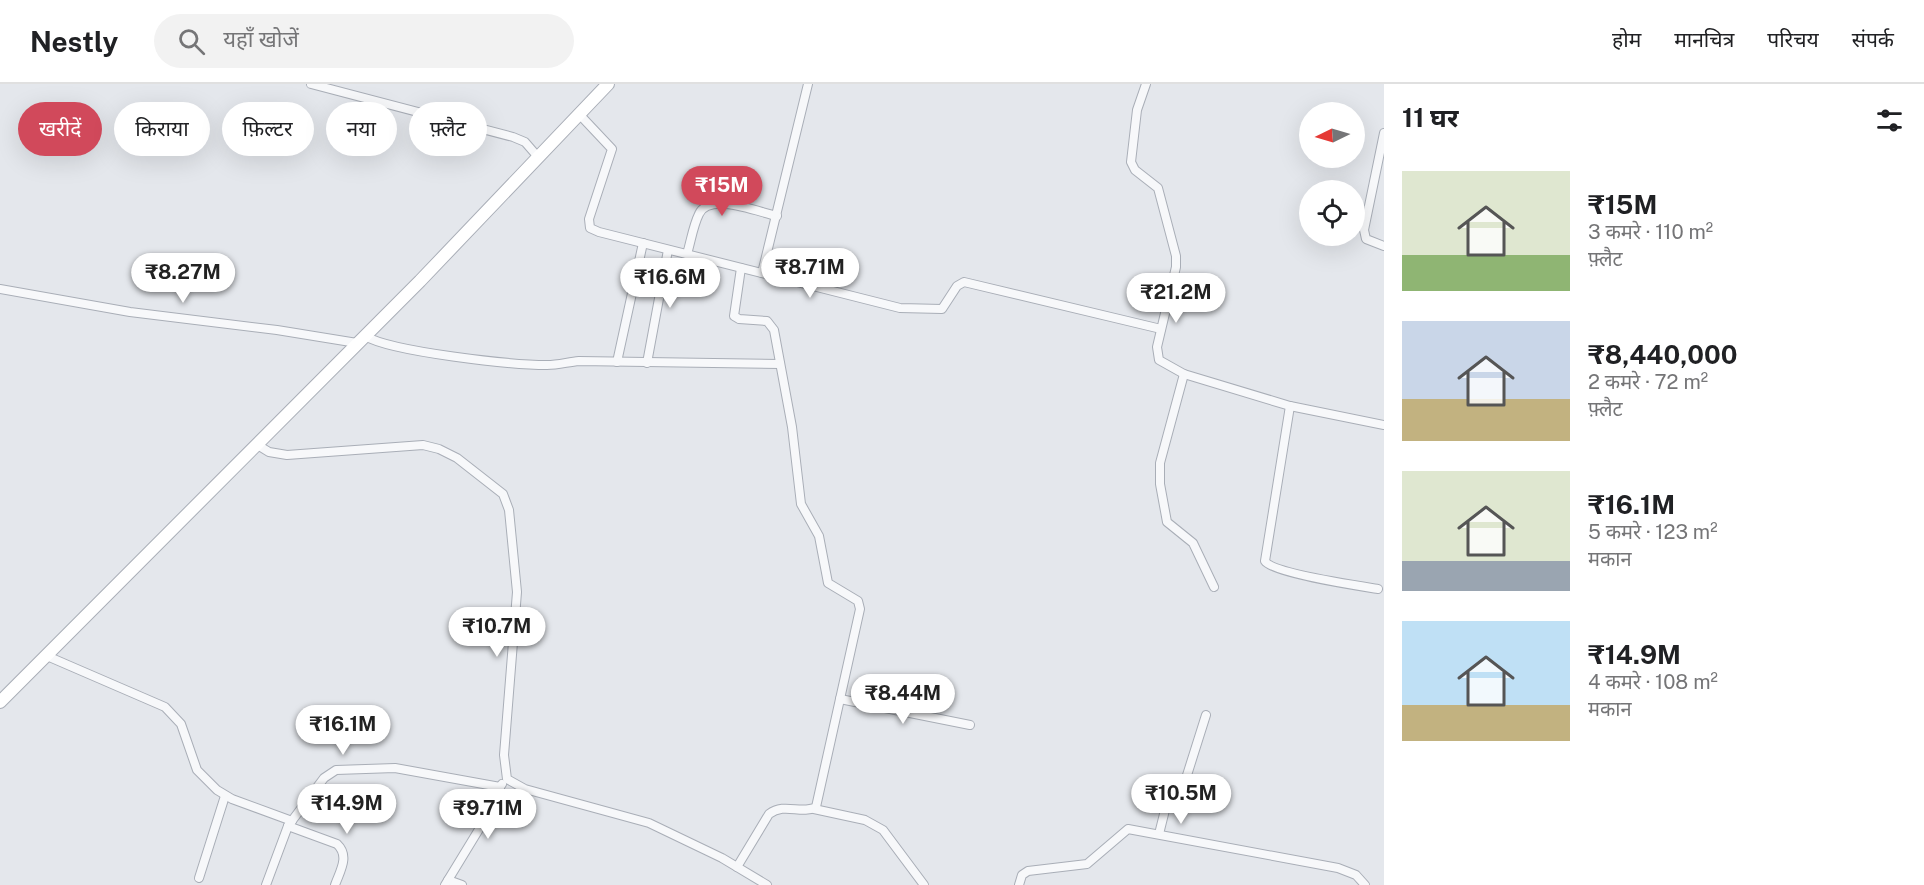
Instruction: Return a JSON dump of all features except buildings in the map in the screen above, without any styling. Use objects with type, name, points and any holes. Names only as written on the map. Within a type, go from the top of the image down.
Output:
[{"type":"main road","points":[[0,702],[361,339],[608,84]]},
{"type":"street","points":[[311,84],[513,137],[525,142],[538,157]]},
{"type":"street","points":[[762,273],[808,84]]},
{"type":"street","points":[[1146,84],[1137,110],[1131,162],[1135,170],[1158,188],[1174,244],[1176,267],[1156,354],[1159,360],[1184,374],[1290,406],[1384,425]]},
{"type":"street","points":[[579,114],[612,149],[589,219],[590,228],[668,250],[893,306],[939,310],[945,307],[957,286],[969,283],[1161,329]]},
{"type":"street","points":[[1384,133],[1364,230],[1366,239],[1384,246]]},
{"type":"street","points":[[687,254],[699,213],[709,204],[719,203],[777,216]]},
{"type":"street","points":[[617,362],[643,243]]},
{"type":"street","points":[[647,363],[668,250]]},
{"type":"street","points":[[741,268],[734,316],[739,319],[761,320],[772,325],[792,427],[801,504],[819,536],[828,583],[854,598],[860,606],[814,809]]},
{"type":"street","points":[[3,289],[130,312],[361,339],[502,362],[551,365],[579,361],[780,364]]},
{"type":"street","points":[[1184,374],[1160,463],[1160,484],[1167,522],[1193,543],[1214,587]]},
{"type":"street","points":[[1290,406],[1265,561],[1273,567],[1298,574],[1378,589]]},
{"type":"street","points":[[256,444],[269,452],[287,455],[423,445],[439,449],[457,458],[503,494],[509,510],[517,592],[504,755],[507,779],[500,787],[481,826],[446,883],[462,885]]},
{"type":"street","points":[[47,656],[165,707],[181,724],[199,773],[225,796],[337,844],[342,849],[344,859],[335,885]]},
{"type":"street","points":[[840,699],[970,725]]},
{"type":"street","points":[[1159,834],[1169,794],[1182,791],[1206,715]]},
{"type":"street","points":[[266,885],[290,823],[324,778],[336,770],[395,768],[500,787]]},
{"type":"street","points":[[507,779],[525,789],[649,823],[690,841],[767,885]]},
{"type":"street","points":[[199,878],[225,796]]},
{"type":"street","points":[[736,867],[769,814],[784,807],[814,809],[875,823],[883,830],[924,885]]},
{"type":"street","points":[[1018,885],[1022,875],[1028,871],[1087,864],[1128,830],[1349,870],[1365,885]]}]
